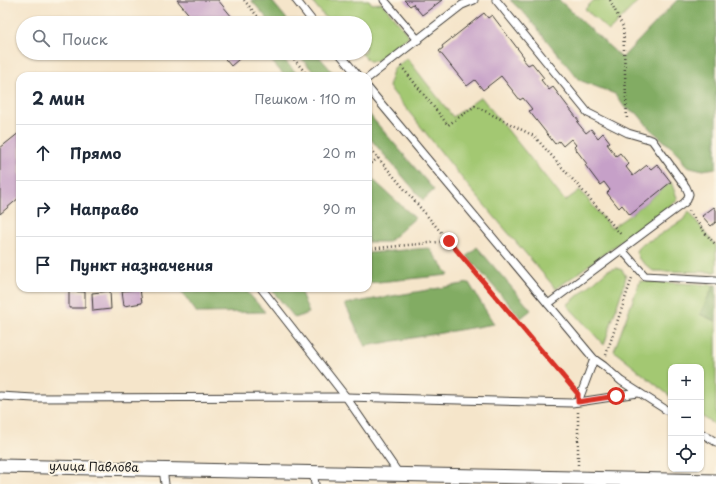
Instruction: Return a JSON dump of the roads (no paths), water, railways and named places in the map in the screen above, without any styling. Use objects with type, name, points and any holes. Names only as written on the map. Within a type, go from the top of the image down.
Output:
[{"type":"street","name":"улица Павлова","points":[[0,466],[163,469],[314,478],[399,474],[716,481]]},
{"type":"lane","points":[[296,0],[309,16]]},
{"type":"lane","points":[[384,0],[418,40]]},
{"type":"lane","points":[[372,75],[462,5],[474,0]]},
{"type":"lane","points":[[496,0],[588,113],[628,133],[652,140],[686,186],[689,194],[684,203],[548,304]]},
{"type":"lane","points":[[345,60],[355,72]]},
{"type":"lane","points":[[372,93],[594,359],[638,393],[668,411]]},
{"type":"lane","points":[[622,250],[645,276],[716,280]]},
{"type":"lane","points":[[264,292],[346,396],[399,474]]},
{"type":"lane","points":[[578,402],[594,359]]},
{"type":"lane","points":[[0,396],[34,398],[346,396],[564,403],[638,393]]},
{"type":"lane","points":[[704,435],[716,442]]},
{"type":"lane","points":[[163,469],[165,484]]}]
